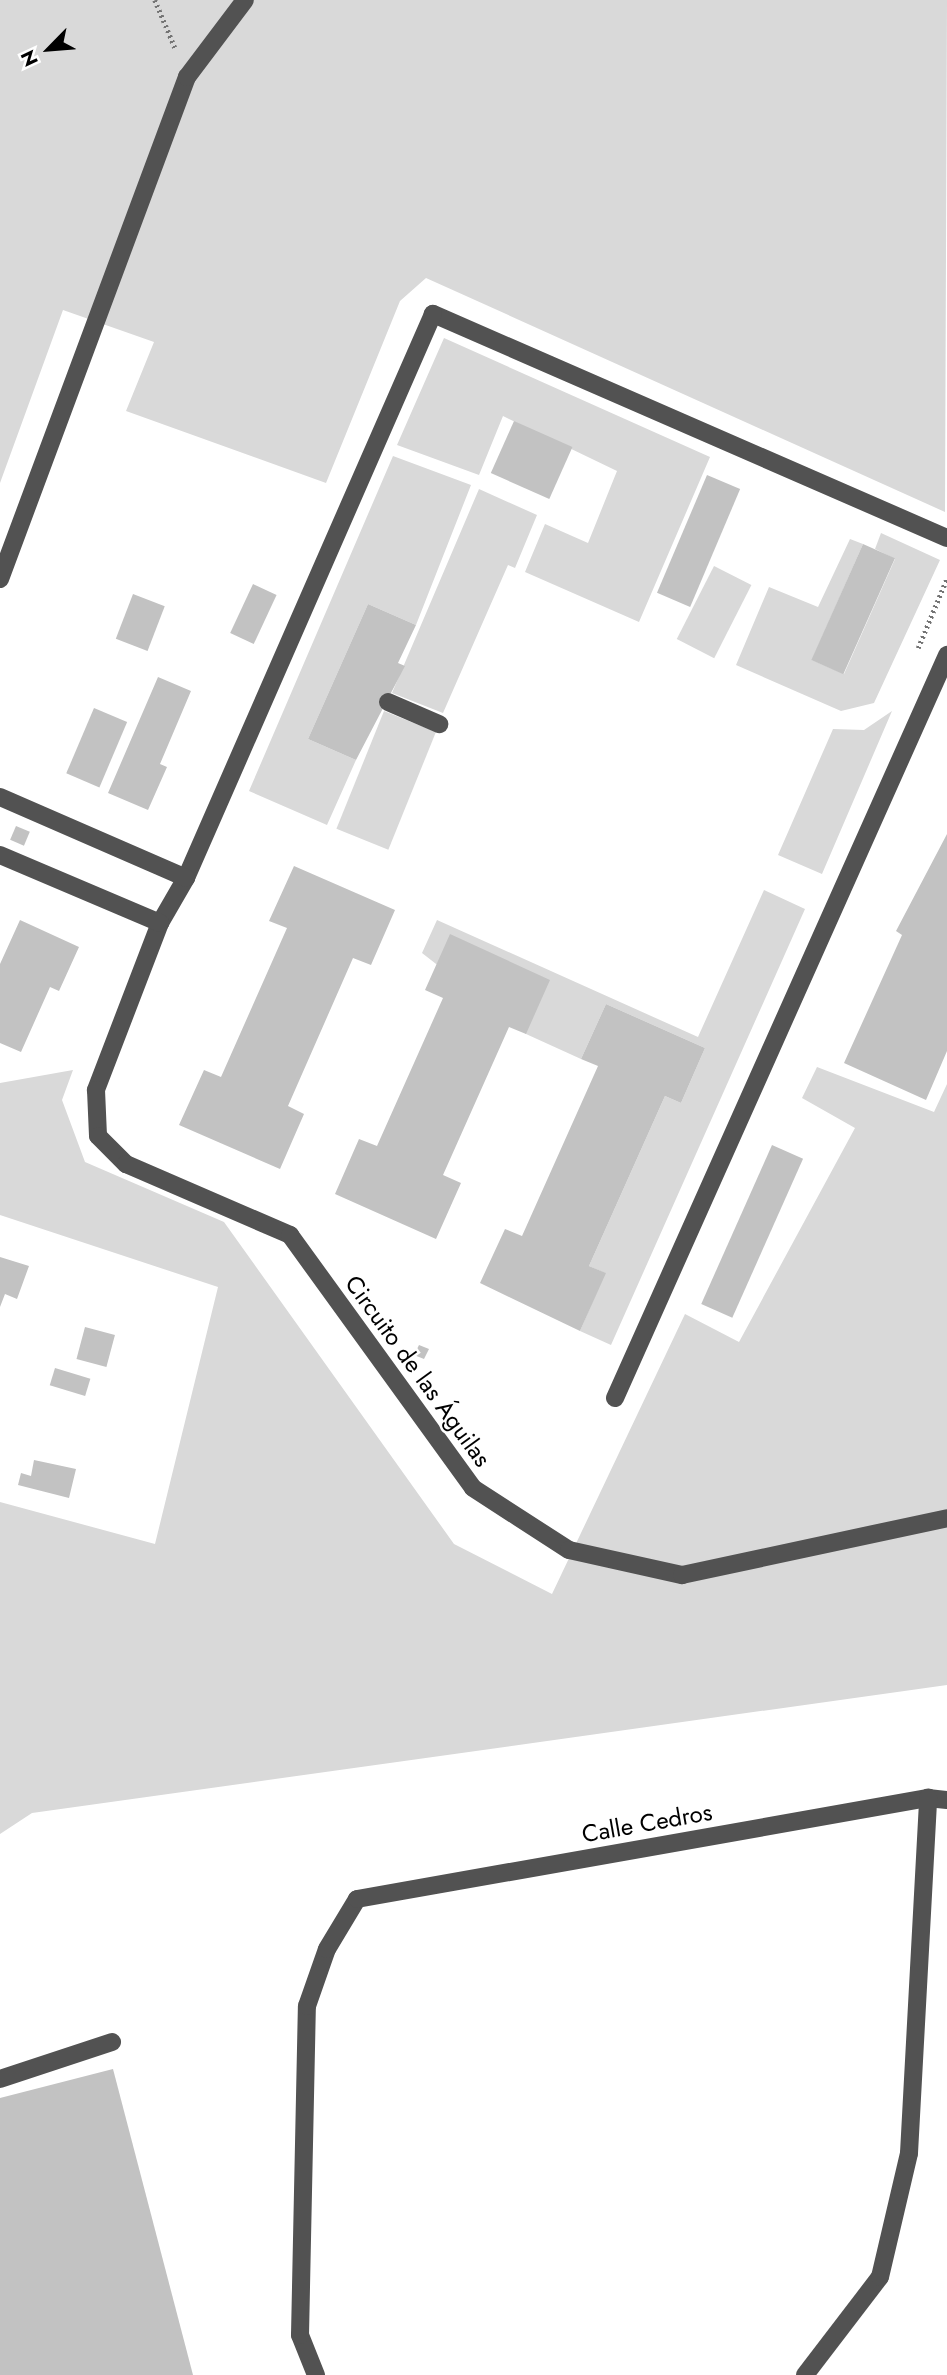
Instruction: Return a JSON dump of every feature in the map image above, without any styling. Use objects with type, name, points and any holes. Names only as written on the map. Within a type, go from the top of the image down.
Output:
[{"type":"street","points":[[0,579],[187,76],[245,0]]},
{"type":"street","name":"Circuito de las Águilas","points":[[947,538],[433,314],[186,878],[160,923],[96,1090],[98,1136],[126,1164],[290,1236],[473,1488],[569,1550],[682,1575],[947,1518]]},
{"type":"street","points":[[615,1398],[947,655]]},
{"type":"street","points":[[388,702],[439,724]]},
{"type":"street","points":[[0,797],[186,878]]},
{"type":"street","points":[[0,855],[160,923]]},
{"type":"street","points":[[805,2375],[880,2277],[909,2154],[928,1798]]},
{"type":"street","name":"Calle Cedros","points":[[316,2375],[300,2335],[307,2006],[327,1949],[357,1899],[928,1798],[947,1800]]},
{"type":"street","points":[[0,2079],[112,2042]]},
{"type":"path","points":[[155,0],[187,76]]},
{"type":"shaded area","points":[[0,0],[947,0],[945,512],[426,278],[400,301],[326,483],[126,411],[154,342],[63,310],[0,483]]},
{"type":"shaded area","points":[[444,338],[710,457],[639,622],[525,572],[545,524],[588,543],[617,471],[503,416],[479,475],[397,445]]},
{"type":"shaded area","points":[[393,456],[471,485],[416,625],[368,604],[308,739],[356,760],[327,825],[249,791]]},
{"type":"shaded area","points":[[479,489],[537,515],[515,568],[508,565],[443,713],[392,693]]},
{"type":"shaded area","points":[[881,533],[940,560],[874,703],[841,711],[736,665],[769,587],[818,607],[850,539],[863,544],[812,660],[844,674],[895,559],[875,549]]},
{"type":"shaded area","points":[[714,566],[751,585],[714,658],[677,639]]},
{"type":"shaded area","points":[[384,711],[436,732],[388,850],[336,829]]},
{"type":"shaded area","points":[[892,711],[822,874],[778,855],[833,729],[864,730]]},
{"type":"shaded area","points":[[764,890],[805,909],[611,1345],[580,1331],[605,1273],[589,1266],[665,1096],[681,1103],[705,1048],[606,1004],[581,1059],[526,1034],[422,953],[437,920],[698,1037]]},
{"type":"shaded area","points":[[817,1067],[934,1112],[947,1084],[947,1685],[32,1813],[0,1834],[0,1502],[155,1544],[218,1287],[0,1215],[0,1083],[73,1070],[62,1100],[85,1162],[224,1222],[454,1544],[552,1594],[685,1314],[739,1342],[855,1128],[802,1098]]},
{"type":"building","points":[[514,421],[572,447],[549,499],[491,473]]},
{"type":"building","points":[[707,475],[740,489],[690,607],[657,593]]},
{"type":"building","points":[[863,544],[895,558],[843,674],[811,660]]},
{"type":"building","points":[[253,584],[277,595],[254,644],[230,633]]},
{"type":"building","points":[[133,594],[165,606],[148,651],[116,639]]},
{"type":"building","points":[[368,604],[416,625],[398,663],[405,666],[356,760],[308,739]]},
{"type":"building","points":[[158,677],[191,691],[160,764],[167,767],[148,810],[108,793]]},
{"type":"building","points":[[94,708],[127,722],[99,787],[66,773]]},
{"type":"building","points":[[16,826],[30,832],[24,846],[10,840]]},
{"type":"building","points":[[947,834],[947,1051],[926,1100],[844,1063],[902,935],[896,931]]},
{"type":"building","points":[[294,866],[395,910],[371,965],[353,958],[288,1106],[304,1114],[280,1169],[179,1125],[204,1070],[221,1077],[287,928],[269,921]]},
{"type":"building","points":[[20,920],[79,947],[59,991],[50,987],[21,1052],[0,1043],[0,964]]},
{"type":"building","points":[[450,934],[550,980],[526,1034],[509,1027],[443,1175],[461,1183],[436,1239],[335,1194],[359,1139],[377,1146],[443,998],[425,990]]},
{"type":"building","points":[[606,1004],[705,1048],[681,1103],[665,1096],[589,1266],[606,1273],[580,1331],[480,1283],[505,1229],[522,1236],[598,1066],[581,1059]]},
{"type":"building","points":[[772,1145],[803,1159],[732,1318],[701,1304]]},
{"type":"building","points":[[0,1257],[29,1266],[17,1299],[5,1294],[0,1307]]},
{"type":"building","points":[[85,1327],[115,1335],[106,1367],[76,1359]]},
{"type":"building","points":[[419,1345],[429,1349],[424,1359],[414,1355]]},
{"type":"building","points":[[55,1368],[90,1379],[85,1396],[50,1385]]},
{"type":"building","points":[[34,1460],[76,1469],[69,1498],[18,1485],[21,1473],[31,1476]]},
{"type":"building","points":[[113,2069],[193,2375],[0,2375],[0,2098]]}]
